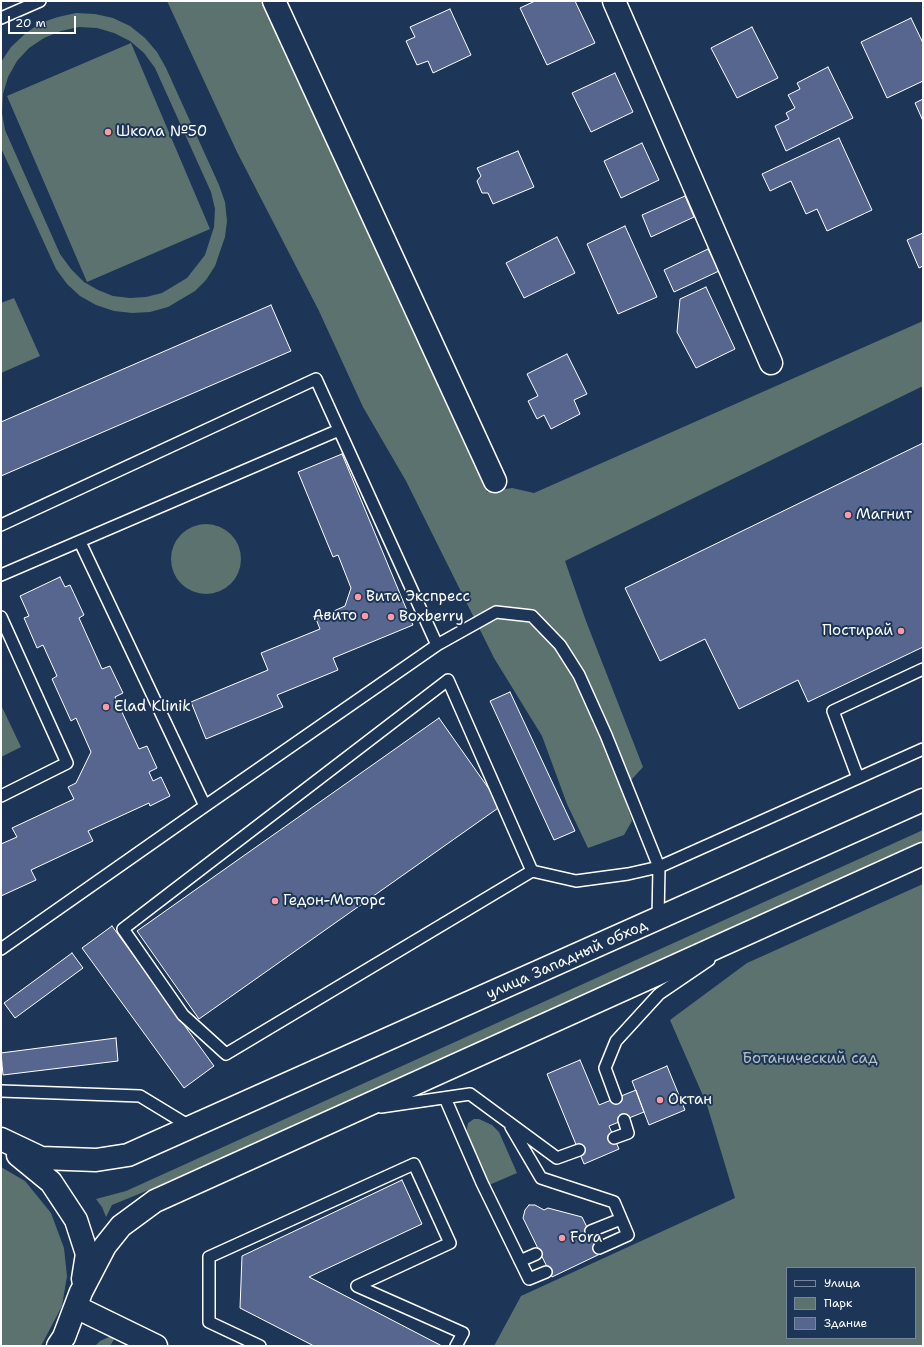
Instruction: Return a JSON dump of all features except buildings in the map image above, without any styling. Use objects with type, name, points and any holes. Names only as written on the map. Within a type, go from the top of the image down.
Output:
[{"type":"main road","points":[[274,1],[495,481]]},
{"type":"main road","points":[[614,1],[771,363]]},
{"type":"main road","name":"улица Западный обход","points":[[1,1140],[42,1158],[96,1160],[128,1155],[923,800]]},
{"type":"main road","points":[[58,1346],[64,1337],[78,1300],[105,1246],[121,1226],[155,1201],[923,854]]},
{"type":"main road","points":[[1,1140],[51,1182],[76,1220],[87,1254],[78,1300]]},
{"type":"main road","points":[[78,1300],[156,1346]]},
{"type":"lane","points":[[1,18],[40,1]]},
{"type":"lane","points":[[1,526],[316,379],[437,645]]},
{"type":"lane","points":[[1,575],[339,430]]},
{"type":"lane","points":[[80,542],[205,806]]},
{"type":"lane","points":[[1,948],[437,645],[496,612],[532,616],[560,645],[579,675],[606,735],[659,867],[658,919]]},
{"type":"lane","points":[[1,617],[67,764],[1,796]]},
{"type":"lane","points":[[858,778],[833,711],[923,668]]},
{"type":"lane","points":[[532,871],[448,680],[123,929],[183,1015],[226,1054],[532,871],[576,880],[628,874],[659,867],[923,749]]},
{"type":"lane","points":[[616,1098],[605,1068],[616,1042],[659,994],[751,931]]},
{"type":"lane","points":[[1,1091],[140,1096],[192,1127]]},
{"type":"lane","points":[[354,1110],[470,1094],[557,1158],[579,1150]]},
{"type":"lane","points":[[446,1098],[482,1183],[529,1279],[546,1272]]},
{"type":"lane","points":[[614,1138],[628,1133],[624,1120]]},
{"type":"lane","points":[[509,1123],[541,1178],[614,1202],[628,1235],[599,1248]]},
{"type":"lane","points":[[260,1346],[209,1322],[209,1257],[414,1164],[450,1243],[357,1286],[462,1333],[456,1346]]},
{"type":"lane","points":[[591,1231],[621,1218]]},
{"type":"lane","points":[[520,1261],[536,1254]]},
{"type":"green space","points":[[167,1],[261,1],[487,492],[512,488],[534,493],[923,321],[923,386],[565,561],[586,621],[643,767],[622,790],[632,821],[624,835],[588,848],[567,804],[542,736],[494,658],[406,481],[363,407],[319,311],[237,152]]},
{"type":"green space","points":[[76,13],[95,14],[113,18],[130,26],[145,38],[157,52],[166,68],[219,185],[225,202],[227,221],[225,237],[215,266],[206,280],[195,291],[168,307],[150,312],[132,313],[114,311],[96,305],[80,296],[67,284],[56,269],[1,148],[1,62],[11,47],[25,34],[40,23]],"holes":[[[79,27],[97,28],[114,33],[130,41],[144,53],[155,68],[211,192],[215,209],[214,227],[205,255],[187,278],[162,293],[146,297],[130,298],[113,296],[84,282],[71,269],[60,254],[5,130],[2,113],[3,94],[8,77],[17,61],[29,48],[44,38],[61,31]]]},
{"type":"green space","points":[[131,43],[210,229],[87,282],[7,96]]},
{"type":"green space","points":[[14,298],[40,356],[1,373],[1,303]]},
{"type":"green space","points":[[206,524],[225,530],[235,540],[241,559],[235,578],[225,588],[206,594],[187,588],[177,578],[171,559],[177,540],[187,530]]},
{"type":"green space","points":[[1,705],[21,747],[1,757]]},
{"type":"green space","points":[[923,830],[923,842],[217,1162],[112,1205],[106,1217],[102,1207],[96,1199],[126,1191]]},
{"type":"green space","name":"Ботанический сад","points":[[923,884],[923,1346],[494,1346],[521,1296],[735,1198],[707,1105],[670,1020],[747,963]]},
{"type":"green space","points":[[474,1119],[479,1119],[492,1125],[499,1132],[517,1173],[489,1185],[466,1134],[468,1123]]},
{"type":"green space","points":[[1,1167],[25,1181],[51,1213],[64,1248],[67,1276],[62,1306],[41,1346],[1,1346]]},
{"type":"green space","points":[[118,1333],[110,1346],[95,1346],[100,1341]]},
{"type":"place","name":"Школа №50","points":[[108,132]]},
{"type":"place","name":"Магнит","points":[[848,515]]},
{"type":"place","name":"Вита Экспресс","points":[[358,597]]},
{"type":"place","name":"Авито","points":[[365,616]]},
{"type":"place","name":"Boxberry","points":[[391,617]]},
{"type":"place","name":"Постирай","points":[[901,631]]},
{"type":"place","name":"Elad Klinik","points":[[106,707]]},
{"type":"place","name":"Гедон-Моторс","points":[[275,901]]},
{"type":"place","name":"Октан","points":[[660,1100]]},
{"type":"place","name":"Fora","points":[[562,1238]]}]
